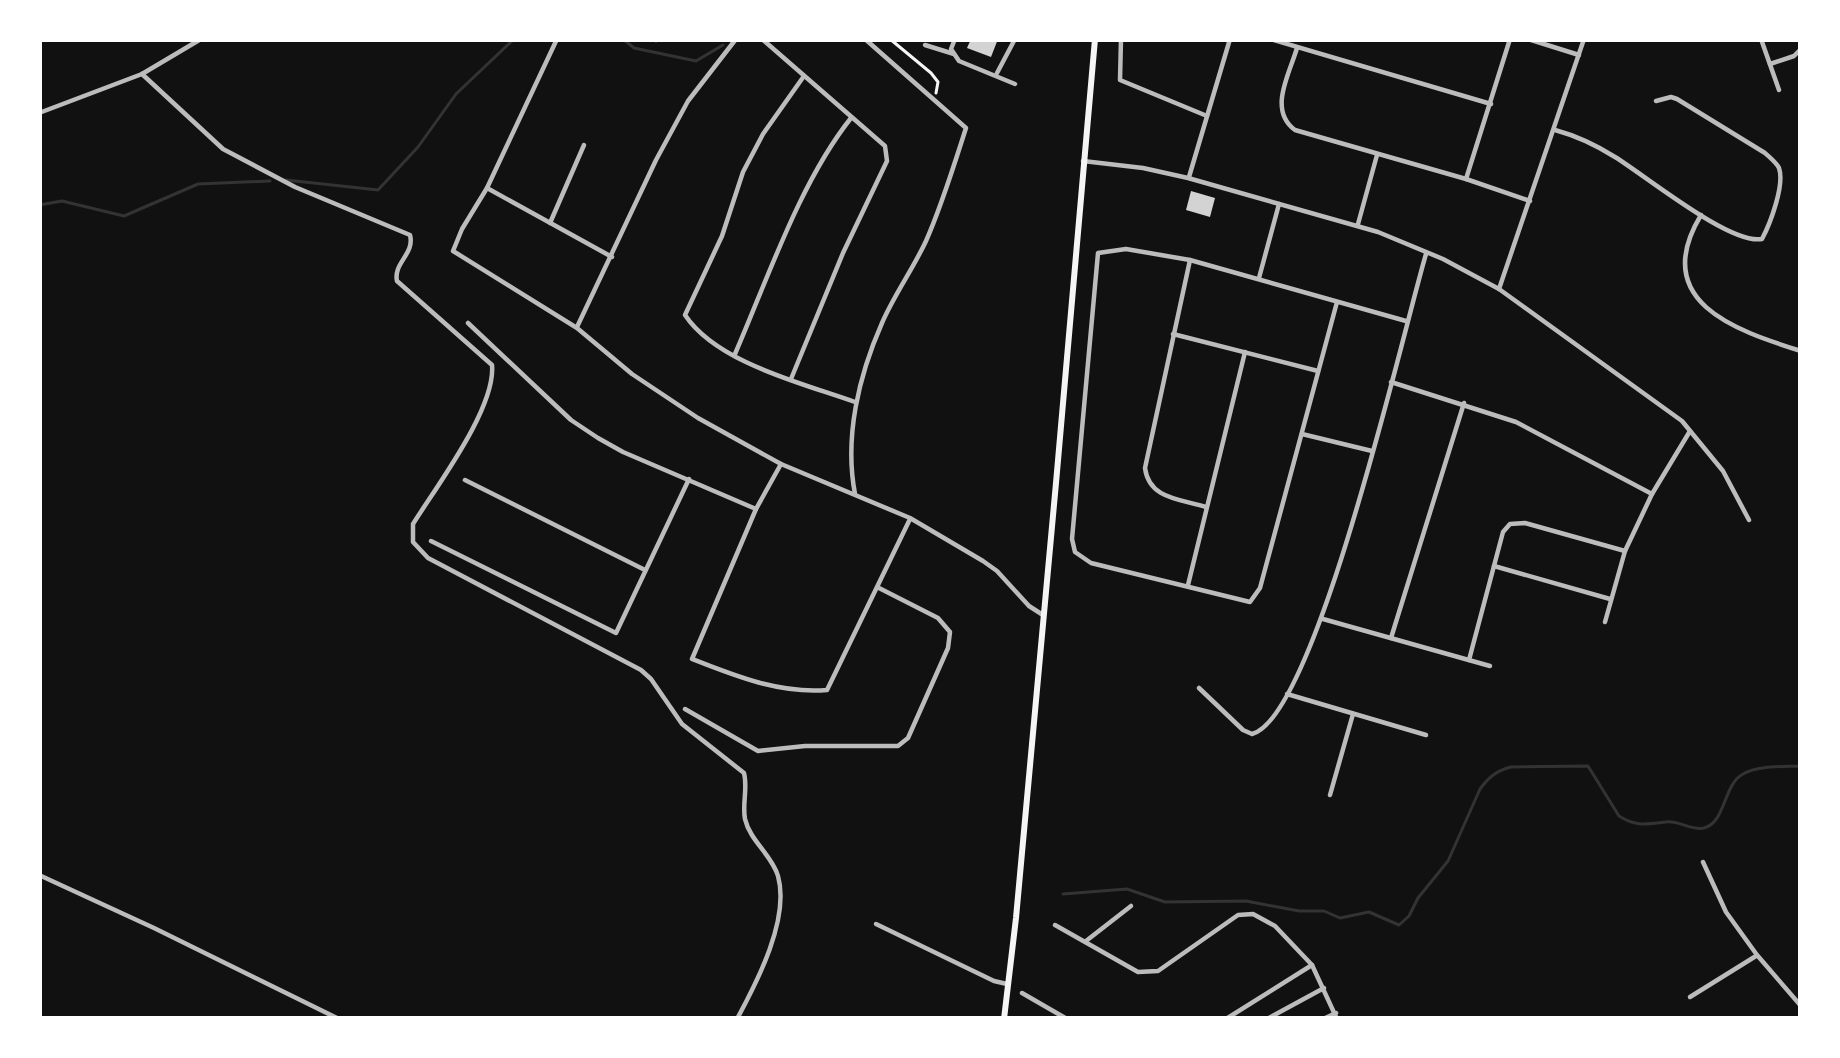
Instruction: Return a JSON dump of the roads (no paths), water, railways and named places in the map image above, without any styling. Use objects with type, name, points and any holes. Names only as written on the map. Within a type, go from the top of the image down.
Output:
[{"type":"main road","points":[[1004,1019],[1095,39]]},
{"type":"street","points":[[39,113],[142,74],[201,39]]},
{"type":"street","points":[[556,39],[454,251],[577,328],[632,374],[698,418],[782,464],[910,518],[991,566],[1043,615]]},
{"type":"street","points":[[577,328],[688,100],[736,39]]},
{"type":"street","points":[[762,39],[886,146],[887,161],[791,379]]},
{"type":"street","points":[[855,494],[851,474],[862,376],[882,322],[926,239],[966,128],[865,39]]},
{"type":"street","points":[[955,39],[951,50],[959,61],[1016,84]]},
{"type":"street","points":[[991,73],[998,73],[1015,39]]},
{"type":"street","points":[[1120,39],[1120,80],[1207,116]]},
{"type":"street","points":[[1188,178],[1230,39]]},
{"type":"street","points":[[1270,39],[1491,104]]},
{"type":"street","points":[[1466,179],[1510,39]]},
{"type":"street","points":[[1528,39],[1579,56]]},
{"type":"street","points":[[1499,289],[1584,39]]},
{"type":"street","points":[[1761,39],[1779,90]]},
{"type":"street","points":[[925,46],[954,54]]},
{"type":"street","points":[[1297,48],[1280,102],[1283,119],[1294,130],[1530,201]]},
{"type":"street","points":[[1770,64],[1801,49]]},
{"type":"street","points":[[142,74],[223,149],[307,193],[410,235],[410,248],[396,271],[397,281],[492,365],[480,415],[413,524],[413,542],[428,558],[641,670],[682,724],[744,772],[744,815],[772,863],[781,901],[762,969],[737,1019]]},
{"type":"street","points":[[804,76],[743,172],[722,236],[685,315],[694,328],[734,356],[857,403]]},
{"type":"street","points":[[1555,130],[1603,149],[1701,215],[1744,238],[1760,240],[1778,196],[1777,164],[1676,99],[1656,101]]},
{"type":"street","points":[[734,356],[813,177],[851,118]]},
{"type":"street","points":[[550,223],[584,145]]},
{"type":"street","points":[[1357,226],[1378,154]]},
{"type":"street","points":[[1083,161],[1188,178],[1357,226],[1426,252],[1499,289],[1691,429],[1723,471],[1749,520]]},
{"type":"street","points":[[487,188],[611,257]]},
{"type":"street","points":[[1259,278],[1279,204]]},
{"type":"street","points":[[1701,215],[1685,258],[1687,281],[1696,298],[1728,322],[1801,351]]},
{"type":"street","points":[[1337,302],[1260,588],[1250,602],[1091,562],[1075,552],[1072,539],[1098,253],[1126,249],[1190,260],[1406,321]]},
{"type":"street","points":[[1199,688],[1252,734],[1263,729],[1287,694],[1322,619],[1426,252]]},
{"type":"street","points":[[1190,260],[1145,476],[1157,492],[1206,507]]},
{"type":"street","points":[[468,323],[578,424],[623,452],[756,509]]},
{"type":"street","points":[[1173,334],[1318,371]]},
{"type":"street","points":[[1188,585],[1245,352]]},
{"type":"street","points":[[1390,382],[1516,422],[1652,494]]},
{"type":"street","points":[[1391,638],[1464,404]]},
{"type":"street","points":[[1605,622],[1625,551],[1691,429]]},
{"type":"street","points":[[1303,434],[1372,451]]},
{"type":"street","points":[[782,464],[756,509],[692,659],[753,681],[797,690],[827,690],[910,518]]},
{"type":"street","points":[[431,541],[616,633],[689,479]]},
{"type":"street","points":[[465,480],[645,571]]},
{"type":"street","points":[[1469,660],[1503,532],[1513,522],[1625,551]]},
{"type":"street","points":[[1494,566],[1611,599]]},
{"type":"street","points":[[685,709],[762,752],[805,746],[898,746],[908,739],[951,636],[938,618],[878,588]]},
{"type":"street","points":[[1322,619],[1490,667]]},
{"type":"street","points":[[1287,694],[1426,735]]},
{"type":"street","points":[[1330,796],[1353,714]]},
{"type":"street","points":[[1703,862],[1726,912],[1801,1006]]},
{"type":"street","points":[[39,875],[339,1019]]},
{"type":"street","points":[[1086,941],[1131,906]]},
{"type":"street","points":[[1055,925],[1138,972],[1152,973],[1231,920],[1245,914],[1261,917],[1312,965],[1337,1016],[1323,1019]]},
{"type":"street","points":[[876,924],[1008,984]]},
{"type":"street","points":[[1690,997],[1757,955]]},
{"type":"street","points":[[1226,1019],[1312,965]]},
{"type":"street","points":[[1267,1019],[1324,988]]},
{"type":"street","points":[[1022,993],[1067,1019]]},
{"type":"waterway","points":[[286,180],[378,190],[418,147],[456,94],[514,39]]},
{"type":"waterway","points":[[623,39],[634,48],[696,61],[723,45]]},
{"type":"waterway","points":[[39,205],[62,201],[124,216],[198,184],[270,181]]},
{"type":"waterway","points":[[1063,894],[1127,889],[1165,902],[1246,901],[1324,911],[1340,918],[1369,912],[1399,925],[1448,861],[1480,789],[1493,775],[1511,767],[1588,766],[1619,816],[1642,824],[1671,822],[1699,829],[1717,819],[1743,774],[1801,766]]}]
